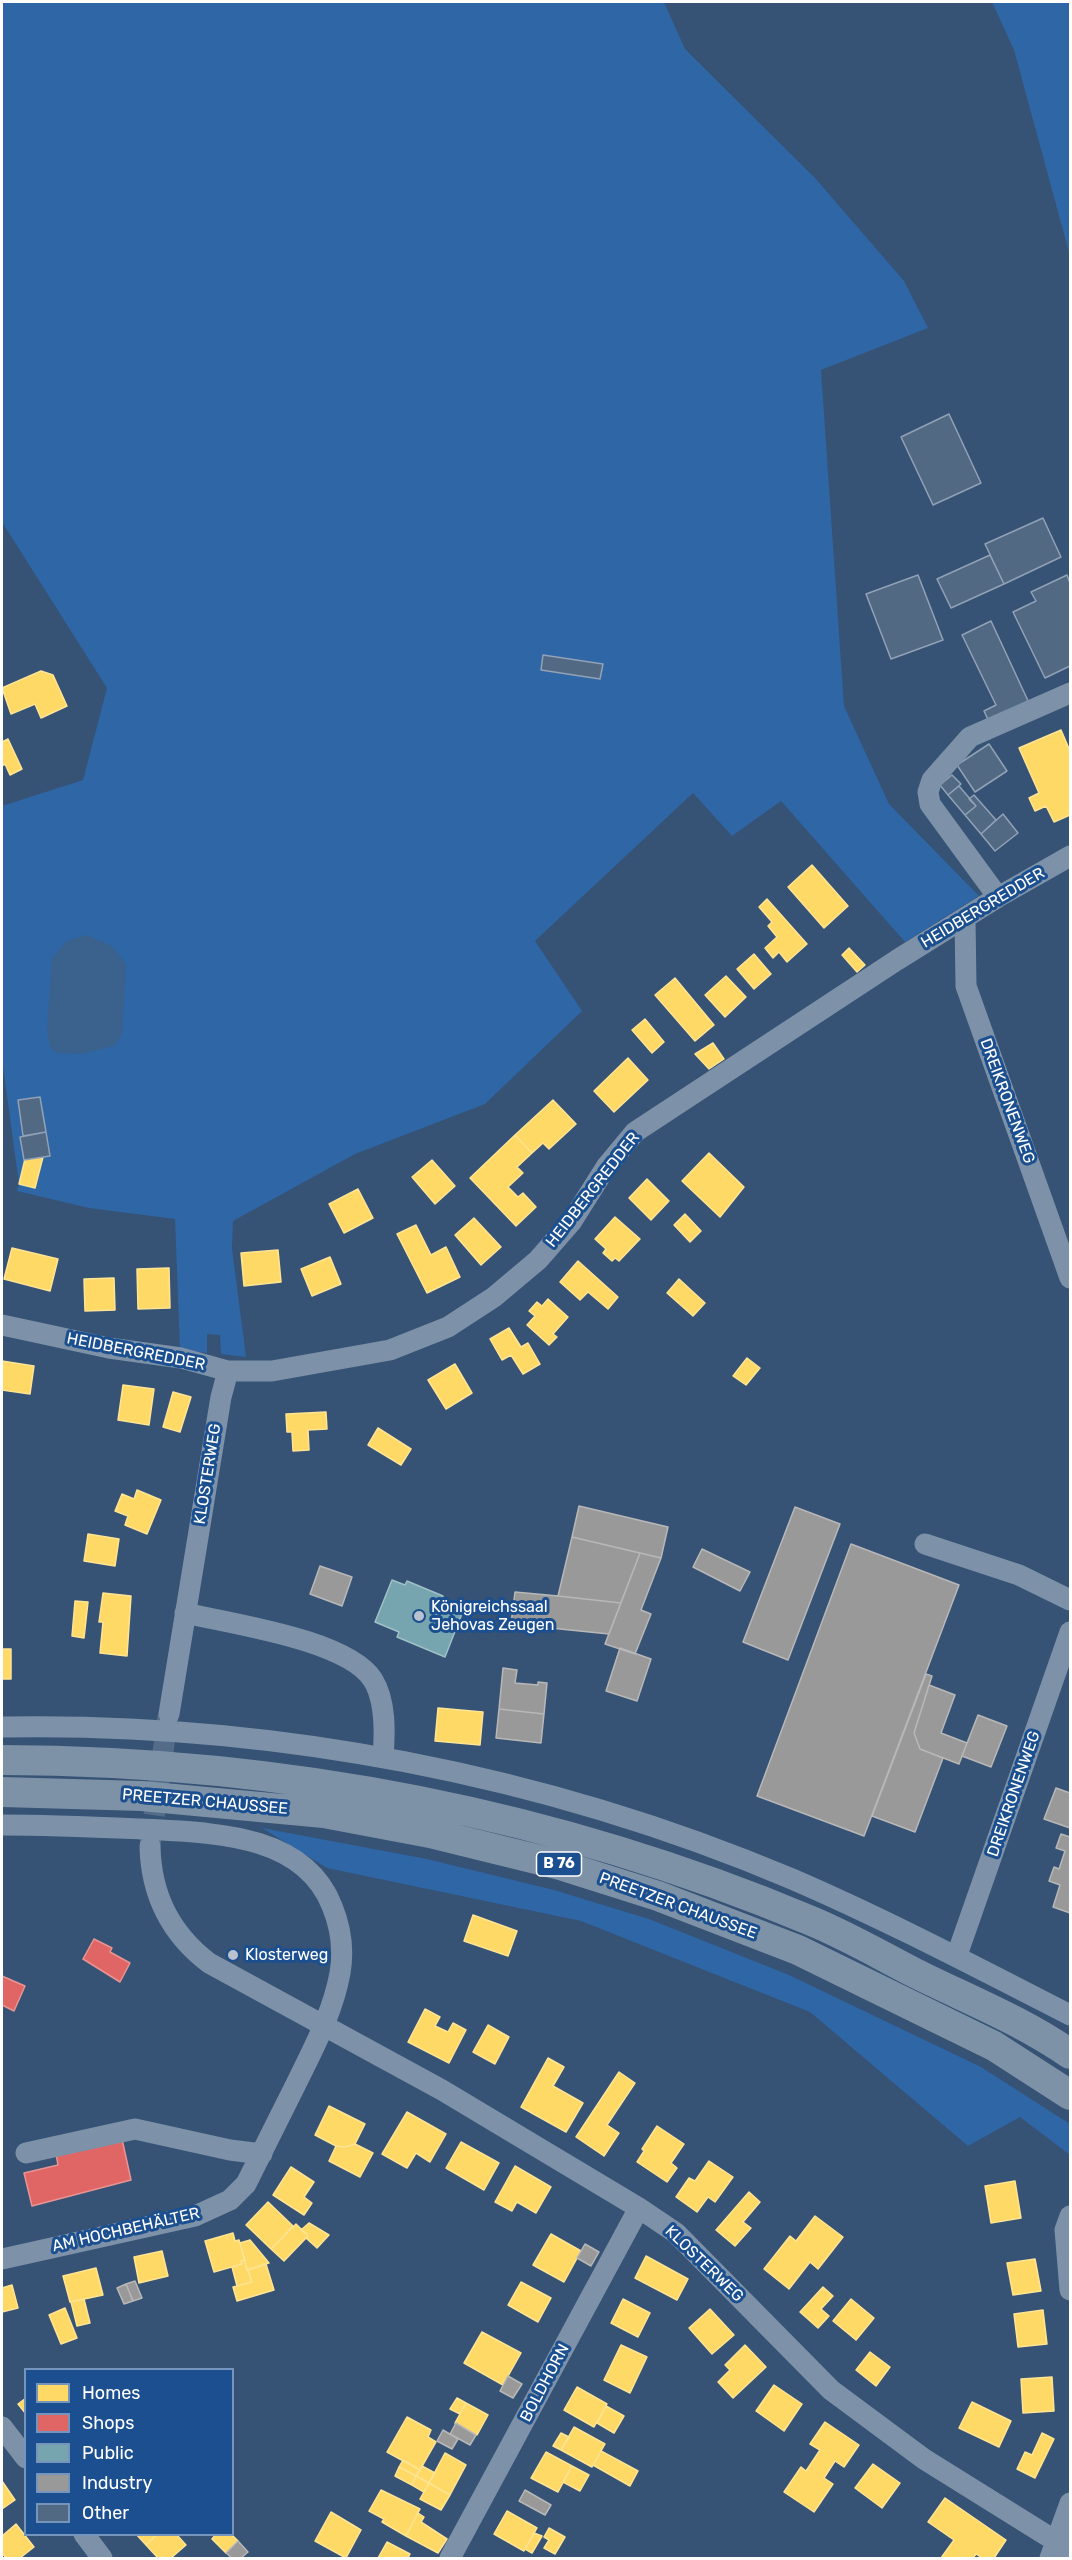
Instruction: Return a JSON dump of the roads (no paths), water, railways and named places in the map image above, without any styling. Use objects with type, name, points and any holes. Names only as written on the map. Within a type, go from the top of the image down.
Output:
[{"type":"highway","name":"PREETZER CHAUSSEE","points":[[2,1760],[147,1764],[328,1783],[438,1803],[567,1836],[668,1866],[811,1921],[1068,2052]]},
{"type":"highway","name":"PREETZER CHAUSSEE","points":[[2,1792],[142,1796],[324,1813],[430,1833],[560,1864],[658,1896],[798,1950],[994,2046],[1071,2095]]},
{"type":"street","points":[[998,897],[930,804],[927,792],[932,780],[970,737],[1071,693]]},
{"type":"street","name":"HEIDBERGREDDER","points":[[2,1325],[109,1348],[181,1358],[228,1371],[272,1371],[390,1350],[448,1327],[494,1297],[538,1260],[572,1221],[606,1167],[634,1132],[897,960],[965,920],[998,897],[1071,856]]},
{"type":"street","name":"DREIKRONENWEG","points":[[965,920],[966,986],[1070,1272]]},
{"type":"street","name":"KLOSTERWEG","points":[[169,1714],[221,1396],[228,1371]]},
{"type":"street","points":[[925,1545],[1019,1575],[1071,1600]]},
{"type":"street","points":[[185,1613],[328,1647],[355,1660],[374,1680],[382,1709],[383,1757]]},
{"type":"street","name":"DREIKRONENWEG","points":[[957,1955],[1071,1632]]},
{"type":"street","points":[[2,1728],[69,1727],[205,1735],[296,1744],[383,1757],[623,1817],[791,1879],[957,1955],[1069,2010]]},
{"type":"street","name":"PREETZER CHAUSSEE","points":[[2,1825],[65,1825],[208,1834],[258,1843],[288,1856],[318,1879],[327,1894],[339,1928],[342,1946],[339,1976],[324,2026]]},
{"type":"street","name":"KLOSTERWEG","points":[[150,1846],[150,1865],[158,1898],[170,1923],[187,1945],[208,1963],[442,2090],[639,2208],[676,2233],[796,2358],[831,2390],[916,2453],[1060,2550]]},
{"type":"street","name":"AM HOCHBEHÄLTER","points":[[2,2259],[195,2217],[230,2200],[246,2184],[324,2026]]},
{"type":"street","points":[[26,2153],[135,2129],[230,2150],[262,2154]]},
{"type":"street","name":"BOLDHORN","points":[[450,2559],[639,2208]]},
{"type":"street","points":[[1071,2216],[1065,2230],[1071,2290]]},
{"type":"street","points":[[2,2427],[24,2455]]},
{"type":"street","points":[[1060,2550],[1071,2503]]},
{"type":"street","points":[[85,2536],[102,2559]]},
{"type":"tunnel","points":[[150,1846],[168,1716]]},
{"type":"place","name":"Königreichssaal Jehovas Zeugen","points":[[419,1616]]},
{"type":"place","name":"Klosterweg","points":[[233,1955]]}]
